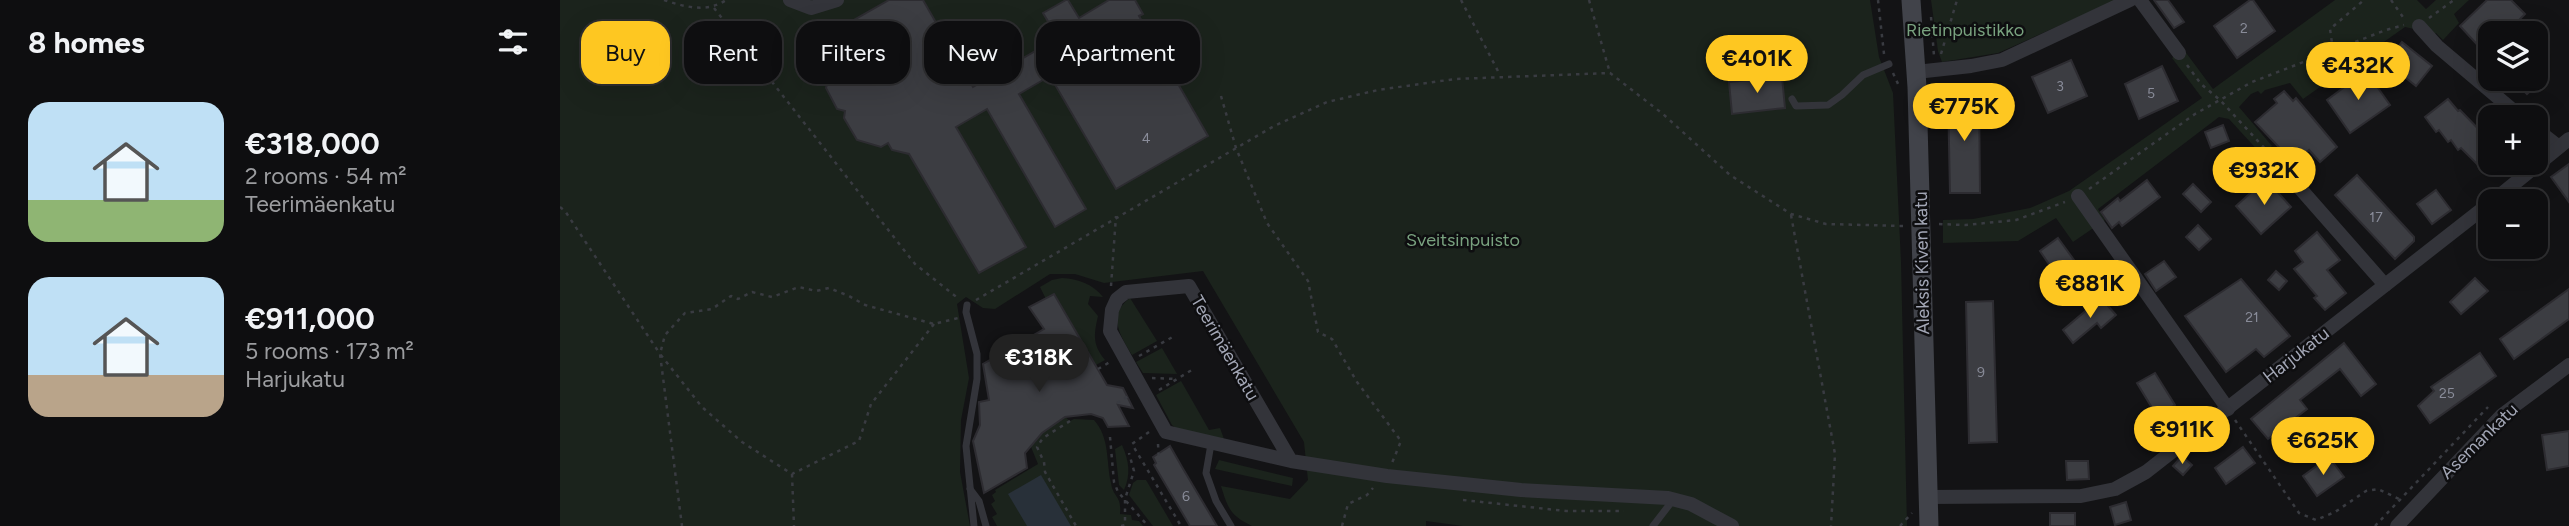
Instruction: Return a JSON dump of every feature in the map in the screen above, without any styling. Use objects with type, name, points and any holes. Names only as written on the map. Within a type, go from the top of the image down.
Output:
[{"type":"street","points":[[790,0],[811,8],[838,0]]},
{"type":"street","name":"Aleksis Kiven katu","points":[[1911,0],[1925,71],[1921,225],[1929,526]]},
{"type":"street","points":[[1925,71],[2002,60],[2130,0]]},
{"type":"street","points":[[2140,0],[2179,54]]},
{"type":"street","points":[[2419,26],[2437,46],[2507,105]]},
{"type":"street","points":[[2548,135],[2564,143]]},
{"type":"street","name":"Harjukatu","points":[[2508,189],[2564,143]]},
{"type":"street","points":[[2276,161],[2385,285]]},
{"type":"street","points":[[2078,197],[2228,409]]},
{"type":"street","name":"Harjukatu","points":[[1928,497],[2081,496],[2115,489],[2146,472],[2478,213]]},
{"type":"street","name":"Teerimäenkatu","points":[[1292,461],[1189,286],[1126,292],[1117,299],[1112,310],[1110,331],[1120,362],[1139,396],[1166,432],[1292,461],[1387,476],[1580,495],[1641,496],[1673,500],[1691,504],[1732,526]]},
{"type":"street","name":"Asemankatu","points":[[2397,526],[2502,415],[2569,365]]},
{"type":"lane","points":[[1792,99],[1796,106],[1828,104],[1863,75],[1889,64]]},
{"type":"lane","points":[[967,309],[977,354],[977,379],[966,446],[974,526]]},
{"type":"lane","points":[[1212,444],[1206,472],[1216,500],[1231,526]]},
{"type":"lane","points":[[969,488],[979,501],[986,526]]},
{"type":"lane","points":[[1653,526],[1673,500]]},
{"type":"path","points":[[664,0],[684,7],[714,8],[726,0]]},
{"type":"path","points":[[1461,0],[1500,76]]},
{"type":"path","points":[[1589,0],[1610,74],[1663,114],[1730,175],[1791,214],[1826,224],[1921,225],[1966,225],[2016,220],[2078,197],[2195,114],[2252,82],[2408,24],[2391,0]]},
{"type":"path","points":[[1878,0],[1884,54],[1900,89]]},
{"type":"path","points":[[1925,71],[1945,45],[1957,0]]},
{"type":"path","points":[[2333,50],[2330,29],[2364,0]]},
{"type":"path","points":[[2419,26],[2454,0]]},
{"type":"path","points":[[714,8],[915,264],[967,309]]},
{"type":"path","points":[[2179,54],[2201,84],[2220,100],[2276,161]]},
{"type":"path","points":[[681,526],[660,354],[665,335],[685,313],[712,309],[730,296],[738,299],[752,292],[780,296],[799,287],[816,291],[829,288],[865,305],[934,324],[953,320],[1116,216],[1274,126],[1328,102],[1378,90],[1455,79],[1610,74]]},
{"type":"path","points":[[1221,96],[1236,148],[1267,223],[1308,281],[1318,332],[1332,339],[1357,382],[1401,441],[1387,476]]},
{"type":"path","points":[[560,207],[660,354],[702,408],[742,442],[792,474]]},
{"type":"path","points":[[1791,214],[1835,454],[1831,526]]},
{"type":"path","points":[[1109,294],[1116,216]]},
{"type":"path","points":[[792,474],[859,441],[872,404],[934,324]]},
{"type":"path","points":[[1098,369],[1120,362],[1176,335]]},
{"type":"path","points":[[1117,403],[1139,396],[1195,368]]},
{"type":"path","points":[[2228,409],[2299,513],[2316,520],[2335,512],[2366,491],[2378,489],[2394,496],[2413,510]]},
{"type":"path","points":[[1070,421],[1043,438],[1037,447],[1045,472],[1076,526]]},
{"type":"path","points":[[1152,430],[1132,444],[1181,526]]},
{"type":"path","points":[[1110,437],[1114,482],[1118,492],[1148,526]]},
{"type":"path","points":[[1158,440],[1159,462]]},
{"type":"path","points":[[1121,526],[1125,525],[1125,499],[1134,471],[1129,453]]},
{"type":"path","points":[[792,474],[794,526]]},
{"type":"path","points":[[1342,526],[1348,505],[1367,495],[1373,488]]},
{"type":"path","points":[[1900,526],[1911,513],[1912,526]]},
{"type":"green space","name":"Sveitsinpuisto","points":[[560,0],[1870,0],[1879,57],[1893,93],[1901,262],[1907,526],[1463,526],[1426,521],[1426,526],[1252,526],[1231,511],[1221,486],[1290,499],[1308,480],[1304,442],[1203,271],[1104,283],[1075,274],[1050,274],[995,309],[983,308],[966,297],[957,304],[969,378],[961,420],[960,472],[970,526],[560,526]]},
{"type":"green space","name":"Rietinpuistikko","points":[[1931,0],[2117,0],[1998,53],[1942,62]]},
{"type":"green space","points":[[2335,0],[2417,0],[2426,9],[2436,0],[2469,0],[2454,14],[2459,23],[2443,40],[2436,33],[2427,41],[2414,29],[2405,27],[2303,99],[2290,83],[2265,90],[2261,94],[2258,91],[2251,94],[2239,107],[2272,146],[2262,155],[2229,119],[2219,117],[2098,209],[2105,220],[2073,242],[2056,218],[2018,241],[1943,243],[1943,220],[1973,219],[2030,208],[2069,191],[2202,98],[2172,58],[2184,50],[2213,89]]},
{"type":"green space","points":[[1062,278],[1085,283],[1103,297],[1090,296],[1088,304],[1098,316],[1095,339],[1105,360],[1096,365],[1055,295],[1046,299],[1040,287]]},
{"type":"green space","points":[[1130,298],[1157,341],[1132,355],[1120,333],[1117,318],[1119,311]]},
{"type":"green space","points":[[1162,348],[1177,374],[1143,373],[1136,362]]},
{"type":"green space","points":[[1181,381],[1209,430],[1220,428],[1224,439],[1177,429],[1172,425],[1156,395]]},
{"type":"green space","points":[[1065,417],[1070,421],[1094,420],[1103,434],[1111,483],[1120,503],[1120,514],[1131,515],[1132,520],[1139,521],[1143,526],[997,526],[992,517],[997,514],[991,504],[995,501],[992,495],[995,490],[1038,464],[1031,447],[1042,433]]},
{"type":"green space","points":[[1122,445],[1128,467],[1124,490],[1119,485],[1115,449]]},
{"type":"green space","points":[[1219,460],[1293,478],[1292,486],[1215,469]]},
{"type":"green space","points":[[1146,480],[1173,526],[1153,526],[1129,495],[1133,483]]},
{"type":"shaded area","points":[[1041,475],[1071,526],[1027,526],[1008,494]]},
{"type":"building","points":[[889,0],[923,0],[935,21],[924,21],[924,84],[971,84],[973,87],[978,84],[1022,84],[1022,59],[1036,51],[1036,84],[1019,94],[1086,209],[1055,227],[987,109],[956,127],[1026,247],[979,273],[909,154],[892,150],[888,143],[881,147],[857,140],[844,118],[845,111],[837,109],[826,88],[827,84],[910,84],[910,21],[854,20]]},
{"type":"building","points":[[1068,0],[1079,18],[1109,0],[1135,0],[1143,14],[1139,16],[1142,21],[1048,21],[1043,13]]},
{"type":"building","points":[[2154,0],[2168,0],[2184,22],[2174,28]]},
{"type":"building","points":[[2253,0],[2275,31],[2237,58],[2214,26]]},
{"type":"building","points":[[2487,0],[2511,0],[2525,14],[2518,21],[2478,21],[2478,46],[2460,26]]},
{"type":"building","points":[[2402,42],[2432,66],[2416,86],[2386,62]]},
{"type":"building","points":[[2071,60],[2087,96],[2048,113],[2032,77]]},
{"type":"building","points":[[2162,66],[2178,101],[2139,119],[2125,84]]},
{"type":"building","points":[[2366,71],[2390,105],[2350,133],[2327,100]]},
{"type":"building","points":[[1782,77],[1785,108],[1732,114],[1729,82]]},
{"type":"building","points":[[1055,84],[1178,84],[1208,136],[1116,189]]},
{"type":"building","points":[[2284,91],[2293,101],[2296,98],[2337,147],[2320,162],[2309,150],[2294,163],[2255,122],[2277,103],[2274,99]]},
{"type":"building","points":[[1979,94],[1980,193],[1950,193],[1948,95]]},
{"type":"building","points":[[2448,99],[2478,129],[2478,165],[2461,148],[2458,150],[2451,140],[2448,142],[2439,130],[2436,132],[2425,117]]},
{"type":"building","points":[[2223,125],[2229,141],[2211,148],[2205,132]]},
{"type":"building","points":[[2569,164],[2569,202],[2551,177]]},
{"type":"building","points":[[2357,175],[2414,237],[2414,241],[2395,259],[2335,195]]},
{"type":"building","points":[[2266,179],[2291,207],[2261,234],[2236,206]]},
{"type":"building","points":[[2147,180],[2160,197],[2122,226],[2119,222],[2112,228],[2101,212]]},
{"type":"building","points":[[2193,184],[2211,202],[2201,212],[2183,194]]},
{"type":"building","points":[[2436,190],[2451,210],[2432,224],[2417,204]]},
{"type":"building","points":[[2198,225],[2211,239],[2199,250],[2186,237]]},
{"type":"building","points":[[2317,232],[2340,260],[2327,270],[2346,293],[2325,310],[2294,269],[2303,262],[2295,251]]},
{"type":"building","points":[[2058,238],[2074,260],[2055,273],[2040,251]]},
{"type":"building","points":[[2164,261],[2176,277],[2156,291],[2145,274]]},
{"type":"building","points":[[2276,271],[2287,281],[2279,290],[2268,280]]},
{"type":"building","points":[[2475,278],[2488,291],[2461,314],[2450,302]]},
{"type":"building","points":[[2241,279],[2290,336],[2264,357],[2256,349],[2226,372],[2185,316]]},
{"type":"building","points":[[2569,289],[2569,319],[2514,359],[2500,339]]},
{"type":"building","points":[[1054,294],[1107,385],[1123,388],[1133,408],[1118,405],[1129,426],[1108,427],[1103,418],[1091,414],[1065,417],[1042,433],[1025,453],[1027,468],[984,493],[973,441],[980,425],[979,402],[989,400],[983,364],[1044,329],[1029,307]]},
{"type":"building","points":[[2101,298],[2116,315],[2101,328],[2097,323],[2073,343],[2063,330]]},
{"type":"building","points":[[1993,301],[1997,442],[1969,443],[1966,302]]},
{"type":"building","points":[[2344,343],[2376,384],[2361,396],[2340,369],[2300,400],[2307,409],[2268,439],[2251,419]]},
{"type":"building","points":[[2480,353],[2496,376],[2430,423],[2418,406],[2434,391],[2431,387]]},
{"type":"building","points":[[2155,373],[2175,405],[2157,416],[2137,383]]},
{"type":"building","points":[[2569,431],[2569,466],[2547,470],[2542,435]]},
{"type":"building","points":[[1170,446],[1217,526],[1190,526],[1154,465],[1156,463],[1153,457]]},
{"type":"building","points":[[2243,447],[2255,463],[2226,484],[2215,468]]},
{"type":"building","points":[[2182,456],[2192,465],[2183,475],[2173,466]]},
{"type":"building","points":[[2329,457],[2344,477],[2317,496],[2303,476]]},
{"type":"building","points":[[2066,461],[2088,461],[2089,479],[2067,480]]},
{"type":"building","points":[[2126,502],[2131,520],[2115,525],[2110,507]]},
{"type":"building","points":[[2050,513],[2075,513],[2075,526],[2050,526]]}]
